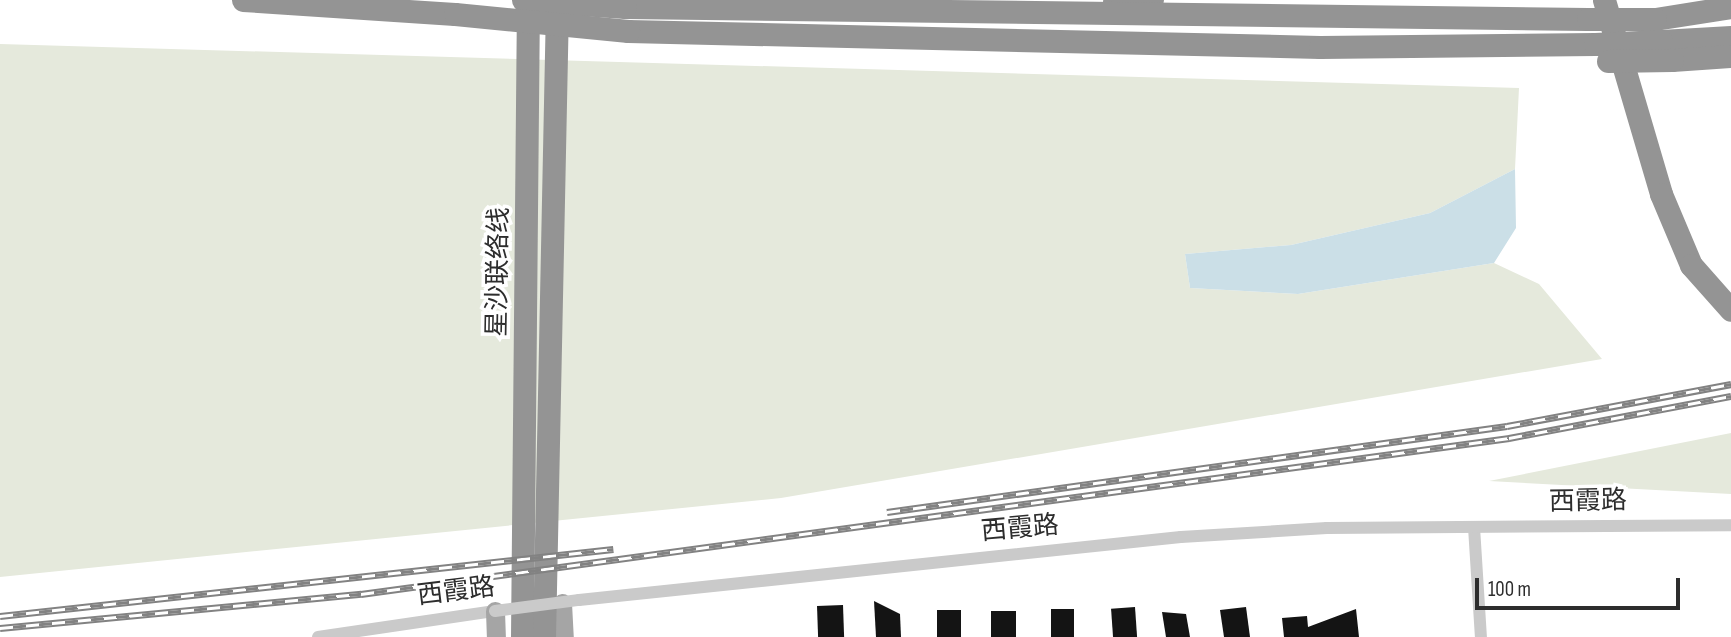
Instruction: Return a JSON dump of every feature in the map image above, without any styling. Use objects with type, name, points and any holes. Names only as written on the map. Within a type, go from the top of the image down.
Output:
[{"type":"highway","points":[[243,0],[455,14],[628,31],[1320,47],[1602,52],[1667,50],[1731,56]]},
{"type":"highway","points":[[523,0],[625,7],[847,8],[1214,19],[1655,19],[1731,7]]},
{"type":"highway","name":"星沙联络线","points":[[522,637],[528,0]]},
{"type":"highway","points":[[544,637],[557,0]]},
{"type":"highway","points":[[847,8],[1152,0]]},
{"type":"highway","points":[[1604,0],[1661,194],[1691,265],[1731,310]]},
{"type":"highway","points":[[1620,0],[1683,217],[1706,266],[1731,289]]},
{"type":"highway","points":[[1667,50],[1731,37]]},
{"type":"main road","points":[[564,637],[571,601]]},
{"type":"main road","points":[[495,611],[496,637]]},
{"type":"street","name":"西霞路","points":[[318,637],[571,601],[1181,537],[1474,527],[1731,525]]},
{"type":"street","points":[[1474,527],[1481,637]]},
{"type":"shaded area","points":[[0,44],[1519,88],[1515,169],[1430,213],[1291,245],[1185,254],[1190,288],[1298,294],[1494,263],[1539,284],[1602,359],[781,498],[0,577]]},
{"type":"shaded area","points":[[1515,169],[1516,228],[1494,263],[1298,294],[1190,288],[1185,254],[1291,245],[1430,213]]},
{"type":"shaded area","points":[[1731,433],[1731,494],[1489,481]]},
{"type":"building","points":[[874,601],[900,614],[901,637],[876,637]]},
{"type":"building","points":[[843,605],[844,637],[818,637],[817,606]]},
{"type":"building","points":[[1135,607],[1137,637],[1113,637],[1111,609]]},
{"type":"building","points":[[1246,607],[1250,637],[1224,637],[1220,610]]},
{"type":"building","points":[[1051,609],[1074,609],[1074,637],[1051,637]]},
{"type":"building","points":[[1356,609],[1359,637],[1284,637],[1282,618],[1307,616],[1308,627]]},
{"type":"building","points":[[937,610],[961,610],[961,637],[937,637]]},
{"type":"building","points":[[991,611],[1016,611],[1016,637],[991,637]]},
{"type":"building","points":[[1162,612],[1186,614],[1190,637],[1166,637]]},
{"type":"railway","points":[[887,512],[1507,426],[1731,384]]},
{"type":"railway","points":[[0,628],[361,594],[1509,438],[1731,396]]},
{"type":"railway","points":[[0,616],[613,549]]}]
